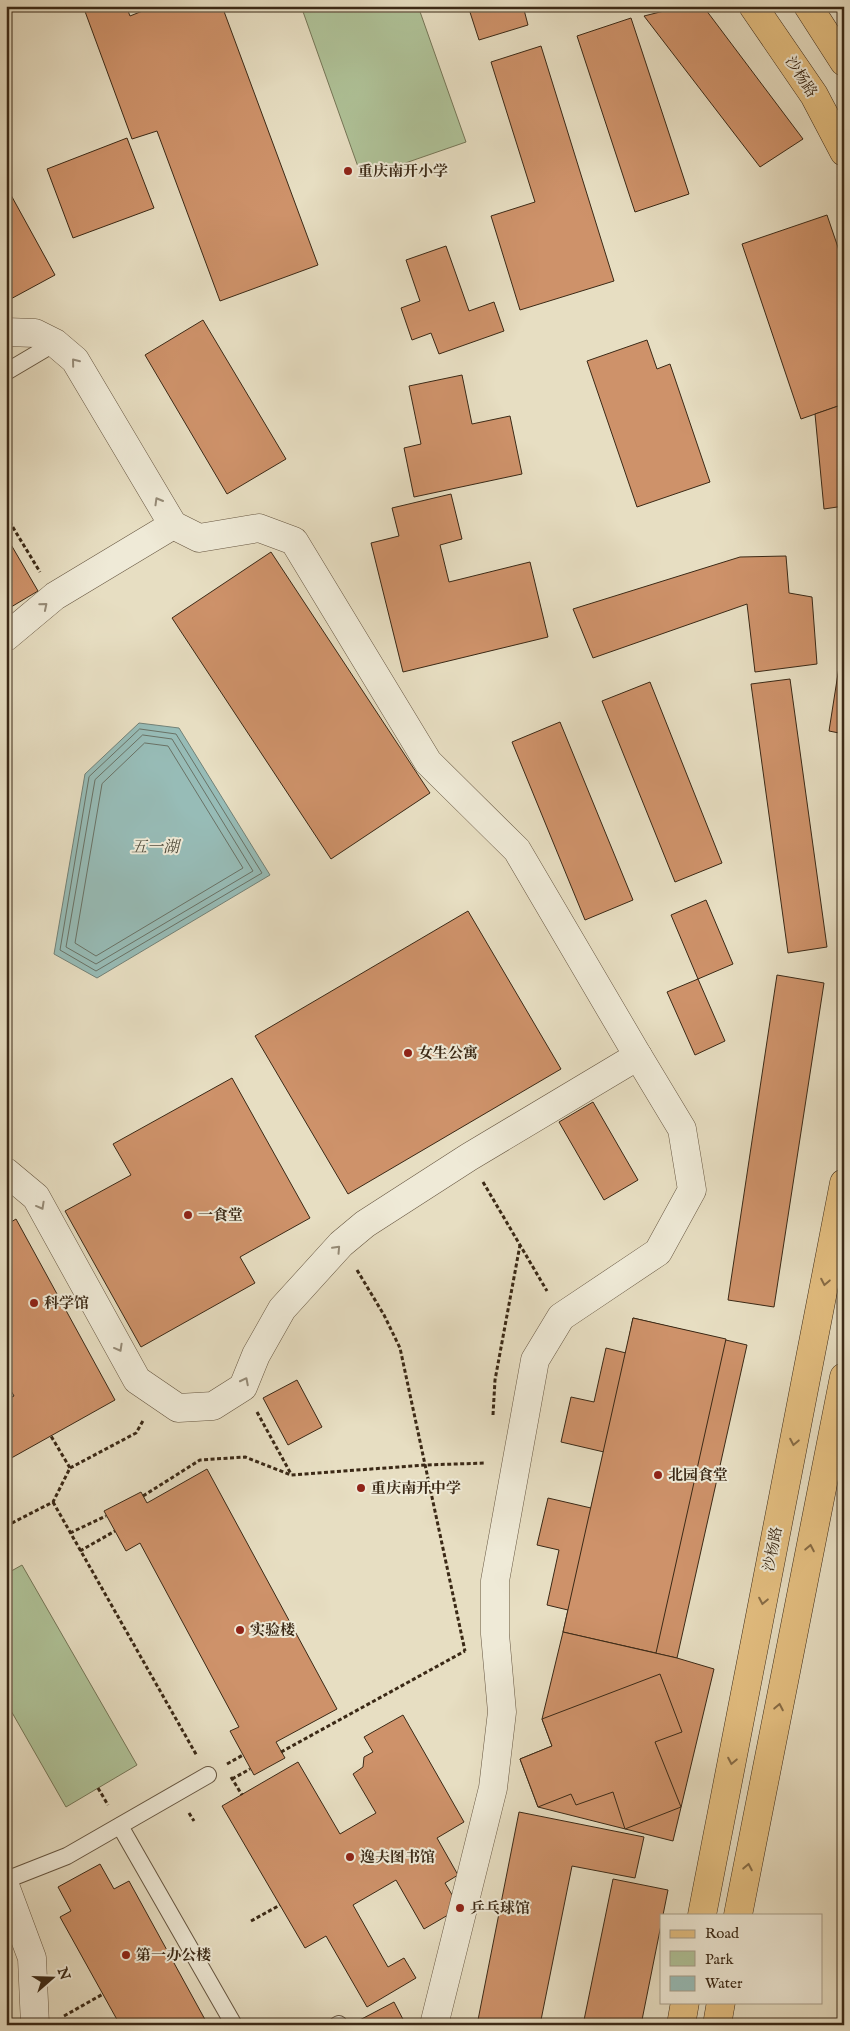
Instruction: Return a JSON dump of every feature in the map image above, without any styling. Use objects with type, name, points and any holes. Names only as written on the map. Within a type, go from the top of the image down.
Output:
[{"type":"main road","name":"沙杨路","points":[[753,6],[814,95],[844,152]]},
{"type":"main road","points":[[808,6],[844,62]]},
{"type":"main road","name":"沙杨路","points":[[702,1914],[844,1183]]},
{"type":"main road","points":[[738,1914],[844,1377]]},
{"type":"main road","points":[[681,2025],[685,2004]]},
{"type":"main road","points":[[716,2025],[721,2004]]},
{"type":"street","points":[[6,332],[35,333],[55,343],[75,360],[173,525],[199,538],[259,528],[294,541],[428,762],[517,850],[682,1129],[692,1190],[658,1252],[561,1317],[535,1360],[496,1581],[495,1634],[502,1712],[493,1788],[434,2025]]},
{"type":"street","points":[[6,637],[55,596],[173,525]]},
{"type":"street","points":[[6,1172],[36,1197],[137,1380],[178,1408],[213,1406],[243,1387],[256,1355],[282,1309],[342,1244],[365,1224],[469,1157],[638,1056]]},
{"type":"street","points":[[6,1888],[32,1958],[46,2023]]},
{"type":"lane","points":[[6,372],[55,343]]},
{"type":"lane","points":[[6,1880],[67,1856],[208,1775]]},
{"type":"lane","points":[[120,1826],[234,2025]]},
{"type":"path","points":[[6,516],[55,596]]},
{"type":"path","points":[[469,1157],[561,1317]]},
{"type":"path","points":[[342,1244],[384,1315],[400,1348],[467,1660]]},
{"type":"path","points":[[493,1417],[495,1380],[520,1245]]},
{"type":"path","points":[[243,1387],[291,1475]]},
{"type":"path","points":[[6,1526],[53,1502],[70,1468],[136,1433]]},
{"type":"path","points":[[51,1436],[70,1468]]},
{"type":"path","points":[[143,1496],[200,1460],[245,1457],[291,1475],[425,1465],[517,1462]]},
{"type":"path","points":[[53,1502],[208,1775]]},
{"type":"path","points":[[70,1533],[106,1516]]},
{"type":"path","points":[[80,1551],[115,1531]]},
{"type":"path","points":[[282,1752],[495,1634]]},
{"type":"path","points":[[242,1795],[224,1765],[243,1755]]},
{"type":"path","points":[[232,1779],[250,1769]]},
{"type":"path","points":[[251,1922],[280,1905]]},
{"type":"path","points":[[46,2023],[103,1994]]},
{"type":"green space","points":[[301,6],[418,6],[466,142],[362,178]]},
{"type":"green space","points":[[22,1565],[137,1765],[66,1807],[6,1702],[6,1574]]},
{"type":"water","name":"五一湖","points":[[139,723],[179,728],[270,875],[97,978],[54,954],[85,774]]},
{"type":"building","points":[[83,6],[126,6],[130,16],[155,6],[222,6],[318,265],[220,301],[157,131],[132,139]]},
{"type":"building","points":[[468,6],[523,6],[528,25],[479,40]]},
{"type":"building","points":[[684,6],[703,6],[803,139],[760,167],[644,16]]},
{"type":"building","points":[[631,18],[689,194],[635,212],[577,36]]},
{"type":"building","points":[[541,46],[614,281],[520,310],[491,216],[535,202],[491,62]]},
{"type":"building","points":[[127,138],[154,208],[73,238],[47,169]]},
{"type":"building","points":[[6,186],[55,275],[7,301],[6,300]]},
{"type":"building","points":[[827,215],[844,265],[844,404],[801,419],[742,244]]},
{"type":"building","points":[[446,246],[469,311],[494,302],[504,331],[439,354],[431,333],[412,340],[401,308],[420,301],[406,260]]},
{"type":"building","points":[[203,320],[286,459],[227,494],[145,355]]},
{"type":"building","points":[[647,340],[657,369],[670,364],[710,482],[637,507],[587,361]]},
{"type":"building","points":[[462,375],[472,424],[510,416],[522,474],[414,497],[404,448],[421,444],[409,386]]},
{"type":"building","points":[[844,404],[844,506],[824,509],[815,414]]},
{"type":"building","points":[[451,494],[462,539],[440,545],[449,582],[530,562],[548,637],[403,672],[371,543],[399,536],[392,508]]},
{"type":"building","points":[[6,536],[38,591],[6,610]]},
{"type":"building","points":[[271,552],[430,793],[331,859],[172,618]]},
{"type":"building","points":[[786,556],[789,593],[812,597],[817,664],[755,672],[747,604],[593,658],[573,609],[740,557]]},
{"type":"building","points":[[844,635],[844,734],[829,731]]},
{"type":"building","points":[[790,679],[827,947],[788,953],[751,684]]},
{"type":"building","points":[[650,682],[722,863],[675,882],[602,701]]},
{"type":"building","points":[[560,722],[633,900],[585,920],[512,742]]},
{"type":"building","points":[[706,900],[733,964],[698,979],[671,915]]},
{"type":"building","name":"女生公寓","points":[[468,911],[561,1069],[348,1194],[255,1036]]},
{"type":"building","points":[[777,975],[824,983],[774,1307],[728,1300]]},
{"type":"building","points":[[698,979],[725,1041],[695,1055],[667,992]]},
{"type":"building","name":"一食堂","points":[[232,1078],[310,1218],[240,1257],[255,1283],[141,1347],[65,1211],[131,1175],[113,1144]]},
{"type":"building","points":[[593,1102],[638,1180],[604,1200],[559,1122]]},
{"type":"building","name":"科学馆","points":[[16,1219],[115,1400],[6,1461],[6,1400],[14,1396],[6,1382],[6,1225]]},
{"type":"building","name":"北园食堂","points":[[633,1318],[747,1345],[677,1658],[563,1632],[568,1610],[547,1605],[559,1550],[537,1545],[548,1498],[591,1508],[604,1452],[561,1442],[571,1397],[594,1402],[606,1348],[626,1353]]},
{"type":"building","name":"北园食堂","points":[[633,1318],[726,1339],[656,1653],[563,1632]]},
{"type":"building","points":[[297,1380],[322,1427],[288,1445],[263,1398]]},
{"type":"building","name":"实验楼","points":[[207,1469],[337,1709],[276,1742],[285,1758],[254,1775],[230,1731],[239,1727],[140,1543],[126,1551],[104,1511],[141,1492],[147,1503]]},
{"type":"building","points":[[563,1632],[677,1658],[714,1669],[673,1841],[538,1807],[520,1759],[552,1746],[542,1719]]},
{"type":"building","points":[[660,1674],[682,1732],[655,1742],[681,1807],[625,1829],[613,1792],[576,1805],[571,1794],[538,1807],[520,1759],[552,1746],[542,1719]]},
{"type":"building","name":"逸夫图书馆","points":[[403,1715],[464,1822],[437,1838],[458,1875],[445,1883],[460,1908],[424,1929],[396,1880],[353,1905],[388,1967],[404,1958],[416,1978],[367,2007],[326,1936],[305,1948],[222,1806],[298,1762],[340,1834],[376,1813],[353,1774],[363,1767],[364,1757],[373,1752],[364,1737]]},
{"type":"building","points":[[519,1812],[644,1837],[635,1878],[572,1866],[540,2025],[477,2025]]},
{"type":"building","name":"第一办公楼","points":[[100,1864],[114,1889],[129,1881],[208,2025],[120,2025],[60,1917],[71,1911],[58,1887]]},
{"type":"building","points":[[613,1879],[668,1890],[663,1914],[660,1914],[660,1930],[641,2025],[583,2025]]},
{"type":"building","points":[[394,2002],[406,2025],[355,2025],[354,2023]]},
{"type":"place","name":"重庆南开小学","points":[[348,171]]},
{"type":"place","name":"女生公寓","points":[[408,1053]]},
{"type":"place","name":"一食堂","points":[[188,1215]]},
{"type":"place","name":"科学馆","points":[[34,1303]]},
{"type":"place","name":"北园食堂","points":[[658,1475]]},
{"type":"place","name":"重庆南开中学","points":[[361,1488]]},
{"type":"place","name":"实验楼","points":[[240,1630]]},
{"type":"place","name":"逸夫图书馆","points":[[350,1857]]},
{"type":"place","name":"乒乓球馆","points":[[460,1908]]},
{"type":"place","name":"第一办公楼","points":[[126,1955]]}]
